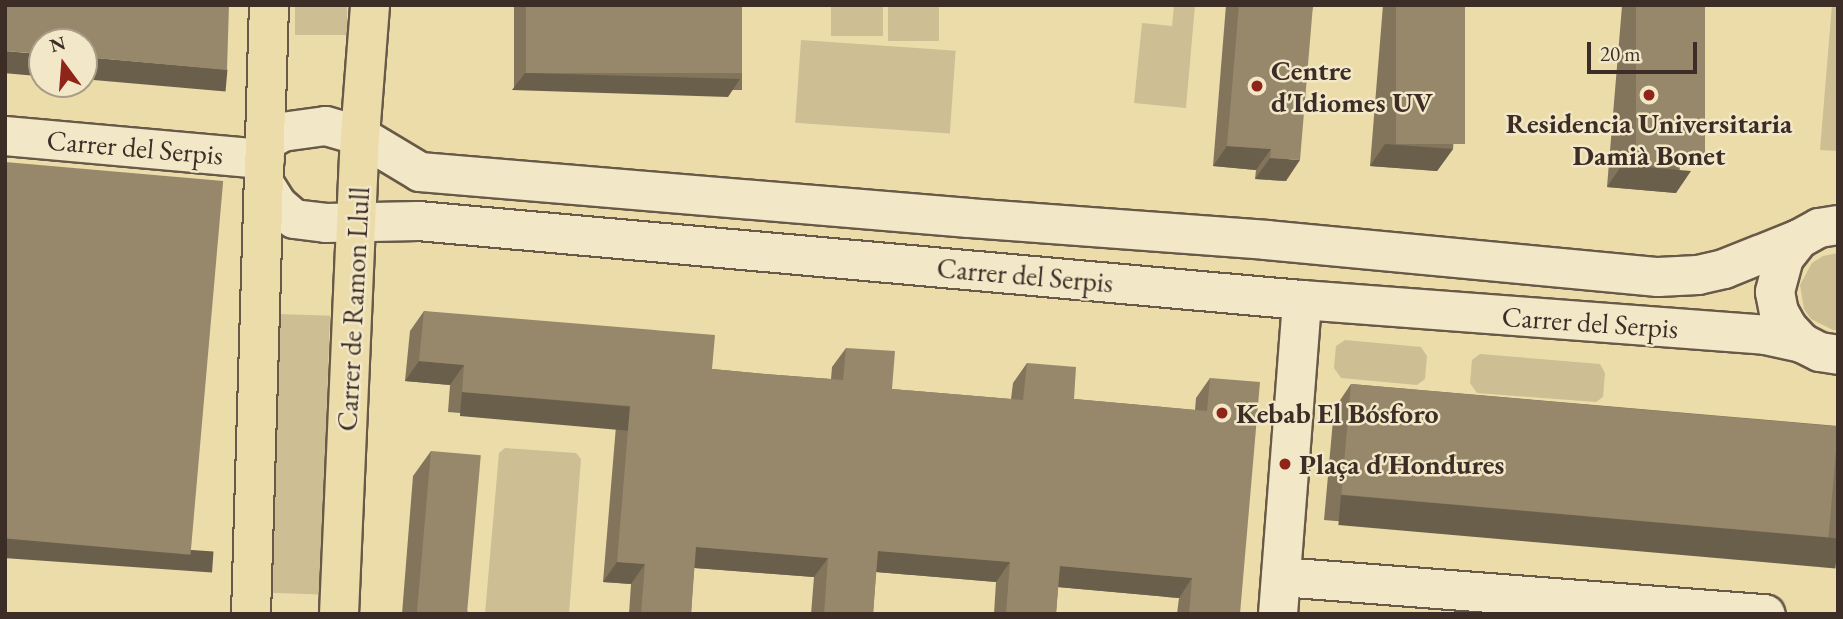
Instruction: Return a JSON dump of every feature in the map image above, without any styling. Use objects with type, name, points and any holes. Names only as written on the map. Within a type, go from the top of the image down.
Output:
[{"type":"main road","points":[[251,614],[269,5]]},
{"type":"main road","name":"Carrer de Ramon Llull","points":[[339,614],[360,136],[370,5]]},
{"type":"street","name":"Carrer del Serpis","points":[[1838,225],[1819,228],[1799,239],[1724,269],[1698,275],[1658,276],[1265,240],[421,172],[360,136],[326,125],[282,132],[265,161],[278,205],[295,219],[357,223],[418,222],[1302,300],[1765,335],[1838,355]]},
{"type":"street","name":"Carrer del Serpis","points":[[5,136],[265,161]]},
{"type":"street","points":[[1799,239],[1784,258],[1775,292],[1779,312],[1788,328],[1802,343]]},
{"type":"street","points":[[1302,300],[1280,596],[1766,614]]},
{"type":"shaded area","points":[[295,5],[347,5],[347,35],[295,35]]},
{"type":"shaded area","points":[[831,5],[883,5],[883,36],[831,36]]},
{"type":"shaded area","points":[[888,5],[939,5],[939,41],[888,41]]},
{"type":"shaded area","points":[[1174,5],[1195,5],[1186,108],[1134,103],[1142,23],[1172,26]]},
{"type":"shaded area","points":[[1832,5],[1838,5],[1838,151],[1820,150]]},
{"type":"shaded area","points":[[801,40],[956,51],[950,134],[795,123]]},
{"type":"shaded area","points":[[1838,253],[1838,330],[1833,330],[1811,319],[1804,309],[1800,285],[1812,263],[1823,256]]},
{"type":"shaded area","points":[[279,314],[330,316],[320,595],[269,593]]},
{"type":"shaded area","points":[[1345,340],[1421,347],[1427,356],[1425,379],[1417,385],[1341,378],[1334,368],[1336,346]]},
{"type":"shaded area","points":[[1480,354],[1600,364],[1605,373],[1603,397],[1596,402],[1477,393],[1470,383],[1472,360]]},
{"type":"shaded area","points":[[505,448],[576,453],[581,459],[569,614],[485,614],[499,453]]},
{"type":"building","points":[[5,5],[229,5],[227,70],[98,58],[98,28],[28,28],[28,53],[5,51]]},
{"type":"building","points":[[526,5],[742,5],[742,73],[526,73]]},
{"type":"building","name":"Centre d'Idiomes UV","points":[[1239,5],[1313,5],[1300,160],[1270,158],[1271,149],[1227,146]]},
{"type":"building","name":"Residencia Universitaria Damià Bonet","points":[[1396,5],[1465,5],[1465,144],[1396,144]]},
{"type":"building","name":"Residencia Universitaria Damià Bonet","points":[[1636,5],[1705,5],[1705,166],[1636,166]]},
{"type":"building","points":[[5,162],[223,181],[190,555],[5,538]]},
{"type":"building","points":[[424,311],[715,335],[712,369],[765,374],[843,380],[846,348],[895,351],[892,389],[1023,400],[1027,363],[1076,367],[1074,399],[1207,411],[1210,378],[1260,382],[1240,614],[1189,614],[1192,578],[1060,566],[1056,614],[1006,614],[1010,562],[878,551],[873,614],[824,614],[828,558],[696,547],[691,614],[641,614],[645,564],[617,562],[630,406],[462,392],[464,365],[419,361]]},
{"type":"building","points":[[1351,384],[1838,427],[1828,537],[1341,495]]},
{"type":"building","points":[[431,451],[481,455],[467,614],[417,614]]},
{"type":"place","name":"Centre d'Idiomes UV","points":[[1257,86]]},
{"type":"place","name":"Residencia Universitaria Damià Bonet","points":[[1649,95]]},
{"type":"place","name":"Kebab El Bósforo","points":[[1222,413]]},
{"type":"place","name":"Plaça d'Hondures","points":[[1285,464]]}]
